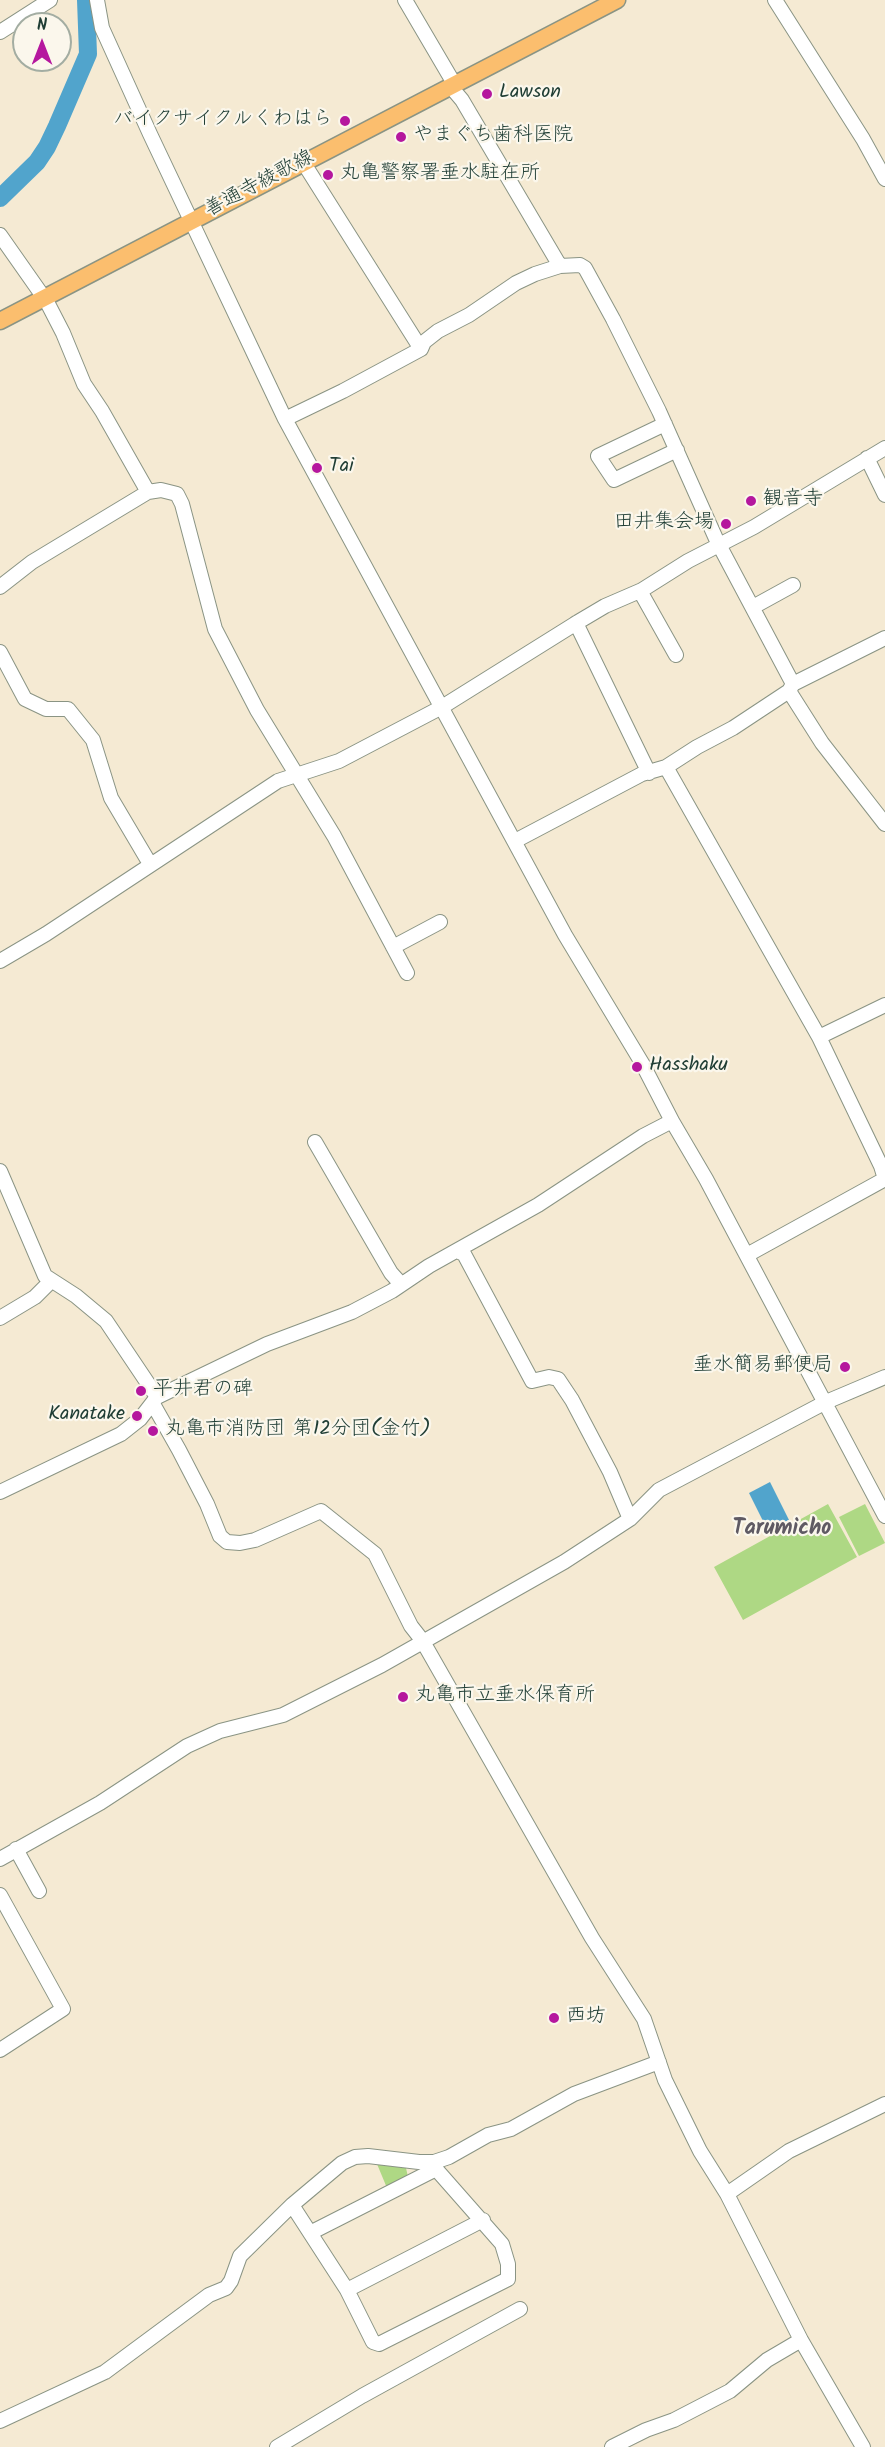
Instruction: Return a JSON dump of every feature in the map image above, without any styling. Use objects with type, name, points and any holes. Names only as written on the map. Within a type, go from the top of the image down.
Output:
[{"type":"main road","name":"善通寺綾歌線","points":[[0,321],[617,0]]},
{"type":"street","points":[[0,32],[50,0]]},
{"type":"street","points":[[97,0],[102,28],[285,419],[565,935],[642,1064],[706,1179],[885,1516]]},
{"type":"street","points":[[405,0],[452,80],[451,87],[462,100],[560,266]]},
{"type":"street","points":[[776,0],[863,139],[885,179]]},
{"type":"street","points":[[303,162],[421,349]]},
{"type":"street","points":[[0,235],[44,298],[63,333],[84,384],[148,492]]},
{"type":"street","points":[[285,419],[421,349],[424,342],[438,332],[469,315],[516,283],[560,266],[580,265],[585,268],[665,424],[720,545],[791,687],[822,743],[885,824]]},
{"type":"street","points":[[665,424],[598,456],[614,480],[677,450]]},
{"type":"street","points":[[0,961],[46,934],[278,781],[339,761],[442,707],[605,606],[640,591],[688,561],[754,527],[885,448]]},
{"type":"street","points":[[867,458],[885,495]]},
{"type":"street","points":[[0,587],[32,562],[148,492],[172,492],[180,499],[214,629],[256,710],[334,836],[407,973]]},
{"type":"street","points":[[753,607],[793,585]]},
{"type":"street","points":[[640,591],[675,656]]},
{"type":"street","points":[[576,623],[649,773]]},
{"type":"street","points":[[515,841],[642,774],[666,767],[733,728],[791,687],[885,638]]},
{"type":"street","points":[[0,652],[25,699],[46,709],[68,709],[93,740],[111,798],[150,864]]},
{"type":"street","points":[[666,767],[819,1037],[881,1166],[885,1179],[747,1256]]},
{"type":"street","points":[[393,947],[440,922]]},
{"type":"street","points":[[819,1037],[885,1005]]},
{"type":"street","points":[[0,1492],[121,1434],[140,1419],[155,1401],[267,1344],[352,1312],[538,1205],[604,1160],[672,1121]]},
{"type":"street","points":[[315,1142],[391,1273],[401,1284]]},
{"type":"street","points":[[0,1170],[45,1276],[76,1296],[106,1321],[155,1401],[207,1504],[220,1536],[227,1542],[240,1543],[321,1511],[375,1554],[411,1626],[422,1640],[592,1938],[644,2019],[659,2062],[700,2151],[726,2194],[801,2340],[863,2447]]},
{"type":"street","points":[[457,1251],[464,1254],[532,1381],[549,1377],[558,1379],[572,1400],[610,1472],[630,1520]]},
{"type":"street","points":[[0,1318],[36,1298],[51,1281]]},
{"type":"street","points":[[0,1859],[100,1803],[187,1746],[220,1731],[283,1714],[382,1665],[422,1640],[564,1562],[630,1520],[659,1490],[826,1402],[885,1377]]},
{"type":"street","points":[[16,1849],[39,1892]]},
{"type":"street","points":[[0,1895],[63,2009],[0,2050]]},
{"type":"street","points":[[312,2232],[488,2135],[511,2129],[574,2094],[659,2062]]},
{"type":"street","points":[[726,2194],[789,2151],[885,2104]]},
{"type":"street","points":[[0,2421],[105,2372],[209,2295],[226,2288],[240,2256],[292,2205],[342,2163],[355,2157],[368,2156],[435,2165],[502,2244],[508,2264],[508,2279],[379,2344],[373,2342],[347,2290],[312,2232],[292,2205]]},
{"type":"street","points":[[347,2290],[483,2220]]},
{"type":"street","points":[[277,2447],[362,2396],[520,2309]]},
{"type":"street","points":[[612,2447],[646,2430],[674,2420],[730,2391],[766,2360],[801,2340]]},
{"type":"green space","points":[[828,1504],[857,1557],[743,1620],[714,1567]]},
{"type":"green space","points":[[865,1504],[885,1543],[859,1556],[839,1517]]},
{"type":"green space","points":[[377,2164],[406,2168],[408,2177],[387,2188]]},
{"type":"water","points":[[770,1482],[789,1520],[768,1531],[749,1493]]},
{"type":"waterway","points":[[0,198],[37,162],[57,126],[88,54],[86,0]]},
{"type":"place","name":"Lawson","points":[[487,94]]},
{"type":"place","name":"バイクサイクルくわはら","points":[[345,121]]},
{"type":"place","name":"やまぐち歯科医院","points":[[401,137]]},
{"type":"place","name":"丸亀警察署垂水駐在所","points":[[328,175]]},
{"type":"place","name":"Tai","points":[[317,468]]},
{"type":"place","name":"観音寺","points":[[751,501]]},
{"type":"place","name":"田井集会場","points":[[726,524]]},
{"type":"place","name":"Hasshaku","points":[[637,1067]]},
{"type":"place","name":"垂水簡易郵便局","points":[[845,1367]]},
{"type":"place","name":"平井君の碑","points":[[141,1391]]},
{"type":"place","name":"Kanatake","points":[[137,1416]]},
{"type":"place","name":"丸亀市消防団 第12分団(金竹)","points":[[153,1431]]},
{"type":"place","name":"丸亀市立垂水保育所","points":[[403,1697]]},
{"type":"place","name":"西坊","points":[[554,2018]]},
{"type":"district","name":"Tarumicho","points":[[782,1530]]}]
